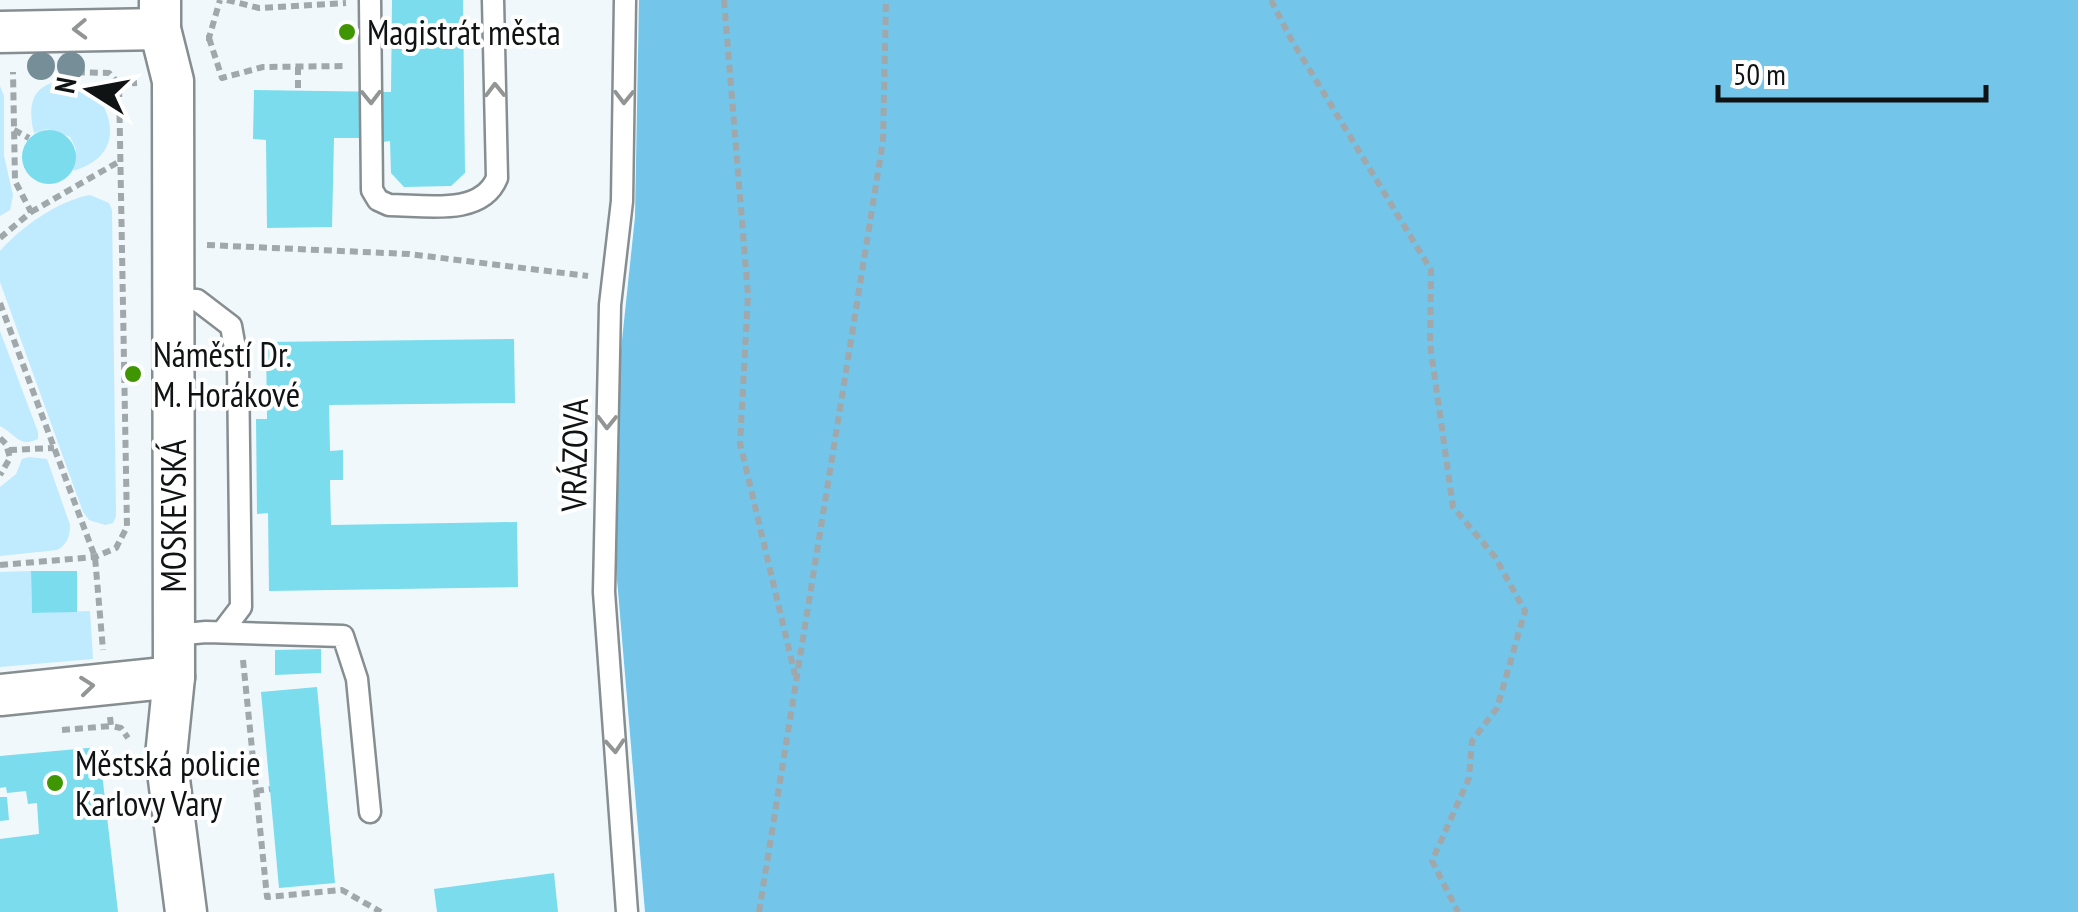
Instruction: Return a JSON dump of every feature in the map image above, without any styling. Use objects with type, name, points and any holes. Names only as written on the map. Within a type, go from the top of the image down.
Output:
[{"type":"street","points":[[0,32],[170,22]]},
{"type":"street","name":"MOSKEVSKÁ","points":[[170,22],[174,677],[166,756],[186,912]]},
{"type":"street","points":[[0,695],[174,677]]},
{"type":"lane","points":[[370,0],[372,190],[378,200],[389,205],[464,204],[479,201],[492,190],[497,178],[493,0]]},
{"type":"lane","name":"VRÁZOVA","points":[[625,0],[622,201],[610,305],[604,592],[627,912]]},
{"type":"lane","points":[[173,300],[197,300],[231,326],[238,365],[241,607],[231,632]]},
{"type":"lane","points":[[174,635],[231,632],[343,636],[357,679],[370,812]]},
{"type":"path","points":[[351,18],[351,2],[259,8],[224,0],[209,38],[222,78],[263,67],[351,66],[351,50]]},
{"type":"path","points":[[724,0],[748,295],[740,443],[796,681]]},
{"type":"path","points":[[759,912],[882,141],[886,0]]},
{"type":"path","points":[[1271,0],[1290,39],[1431,270],[1430,344],[1453,507],[1495,557],[1524,611],[1497,708],[1472,741],[1469,778],[1432,861],[1458,912]]},
{"type":"path","points":[[170,22],[209,38]]},
{"type":"path","points":[[298,67],[298,90]]},
{"type":"path","points":[[0,72],[30,72]]},
{"type":"path","points":[[13,72],[15,181],[31,212]]},
{"type":"path","points":[[0,564],[95,557],[116,548],[127,527],[119,84],[109,73],[48,72]]},
{"type":"path","points":[[14,130],[29,138]]},
{"type":"path","points":[[0,238],[31,212],[120,161]]},
{"type":"path","points":[[196,245],[409,254],[613,280]]},
{"type":"path","points":[[0,304],[95,557],[106,685]]},
{"type":"path","points":[[0,438],[9,450],[8,465],[0,475]]},
{"type":"path","points":[[9,450],[54,448]]},
{"type":"path","points":[[231,632],[256,791],[267,897],[342,890],[382,912]]},
{"type":"path","points":[[256,791],[270,789]]},
{"type":"shaded area","points":[[639,0],[2078,0],[2078,912],[645,912],[617,579],[616,397],[635,217]]},
{"type":"shaded area","points":[[60,81],[94,90],[110,128],[106,149],[88,165],[73,171],[76,149],[70,137],[47,129],[34,133],[32,124],[37,93]]},
{"type":"shaded area","points":[[0,86],[4,96],[4,156],[13,195],[10,210],[0,216]]},
{"type":"shaded area","points":[[90,195],[109,203],[112,210],[116,516],[113,523],[105,525],[89,520],[83,512],[0,282],[0,251],[9,242],[53,209]]},
{"type":"shaded area","points":[[0,331],[38,439],[21,441],[0,426]]},
{"type":"shaded area","points":[[22,459],[47,459],[70,525],[69,536],[57,550],[0,556],[0,487],[16,474]]},
{"type":"shaded area","points":[[31,571],[32,613],[90,611],[93,659],[0,667],[0,572]]},
{"type":"building","points":[[392,0],[463,0],[465,173],[451,186],[404,187],[391,173],[390,141],[334,138],[332,227],[267,228],[266,140],[253,139],[254,90],[391,92]]},
{"type":"building","points":[[49,130],[68,138],[76,157],[68,176],[49,184],[30,176],[22,157],[30,138]]},
{"type":"building","points":[[514,339],[515,403],[329,405],[330,451],[343,450],[343,480],[330,480],[331,525],[517,522],[518,587],[269,591],[268,513],[257,514],[256,419],[267,419],[266,342]]},
{"type":"building","points":[[31,571],[77,571],[77,612],[32,613]]},
{"type":"building","points":[[321,649],[321,673],[275,675],[275,650]]},
{"type":"building","points":[[317,687],[335,883],[279,888],[261,692]]},
{"type":"building","points":[[99,747],[118,912],[0,912],[0,839],[39,834],[37,803],[28,804],[26,791],[7,793],[6,787],[0,788],[0,756]]},
{"type":"building","points":[[0,797],[7,797],[9,820],[0,821]]},
{"type":"building","points":[[554,873],[558,912],[437,912],[434,889]]},
{"type":"place","name":"Magistrát města","points":[[347,32]]},
{"type":"place","name":"Náměstí Dr. M. Horákové","points":[[133,374]]},
{"type":"place","name":"Městská policie Karlovy Vary","points":[[55,783]]}]
